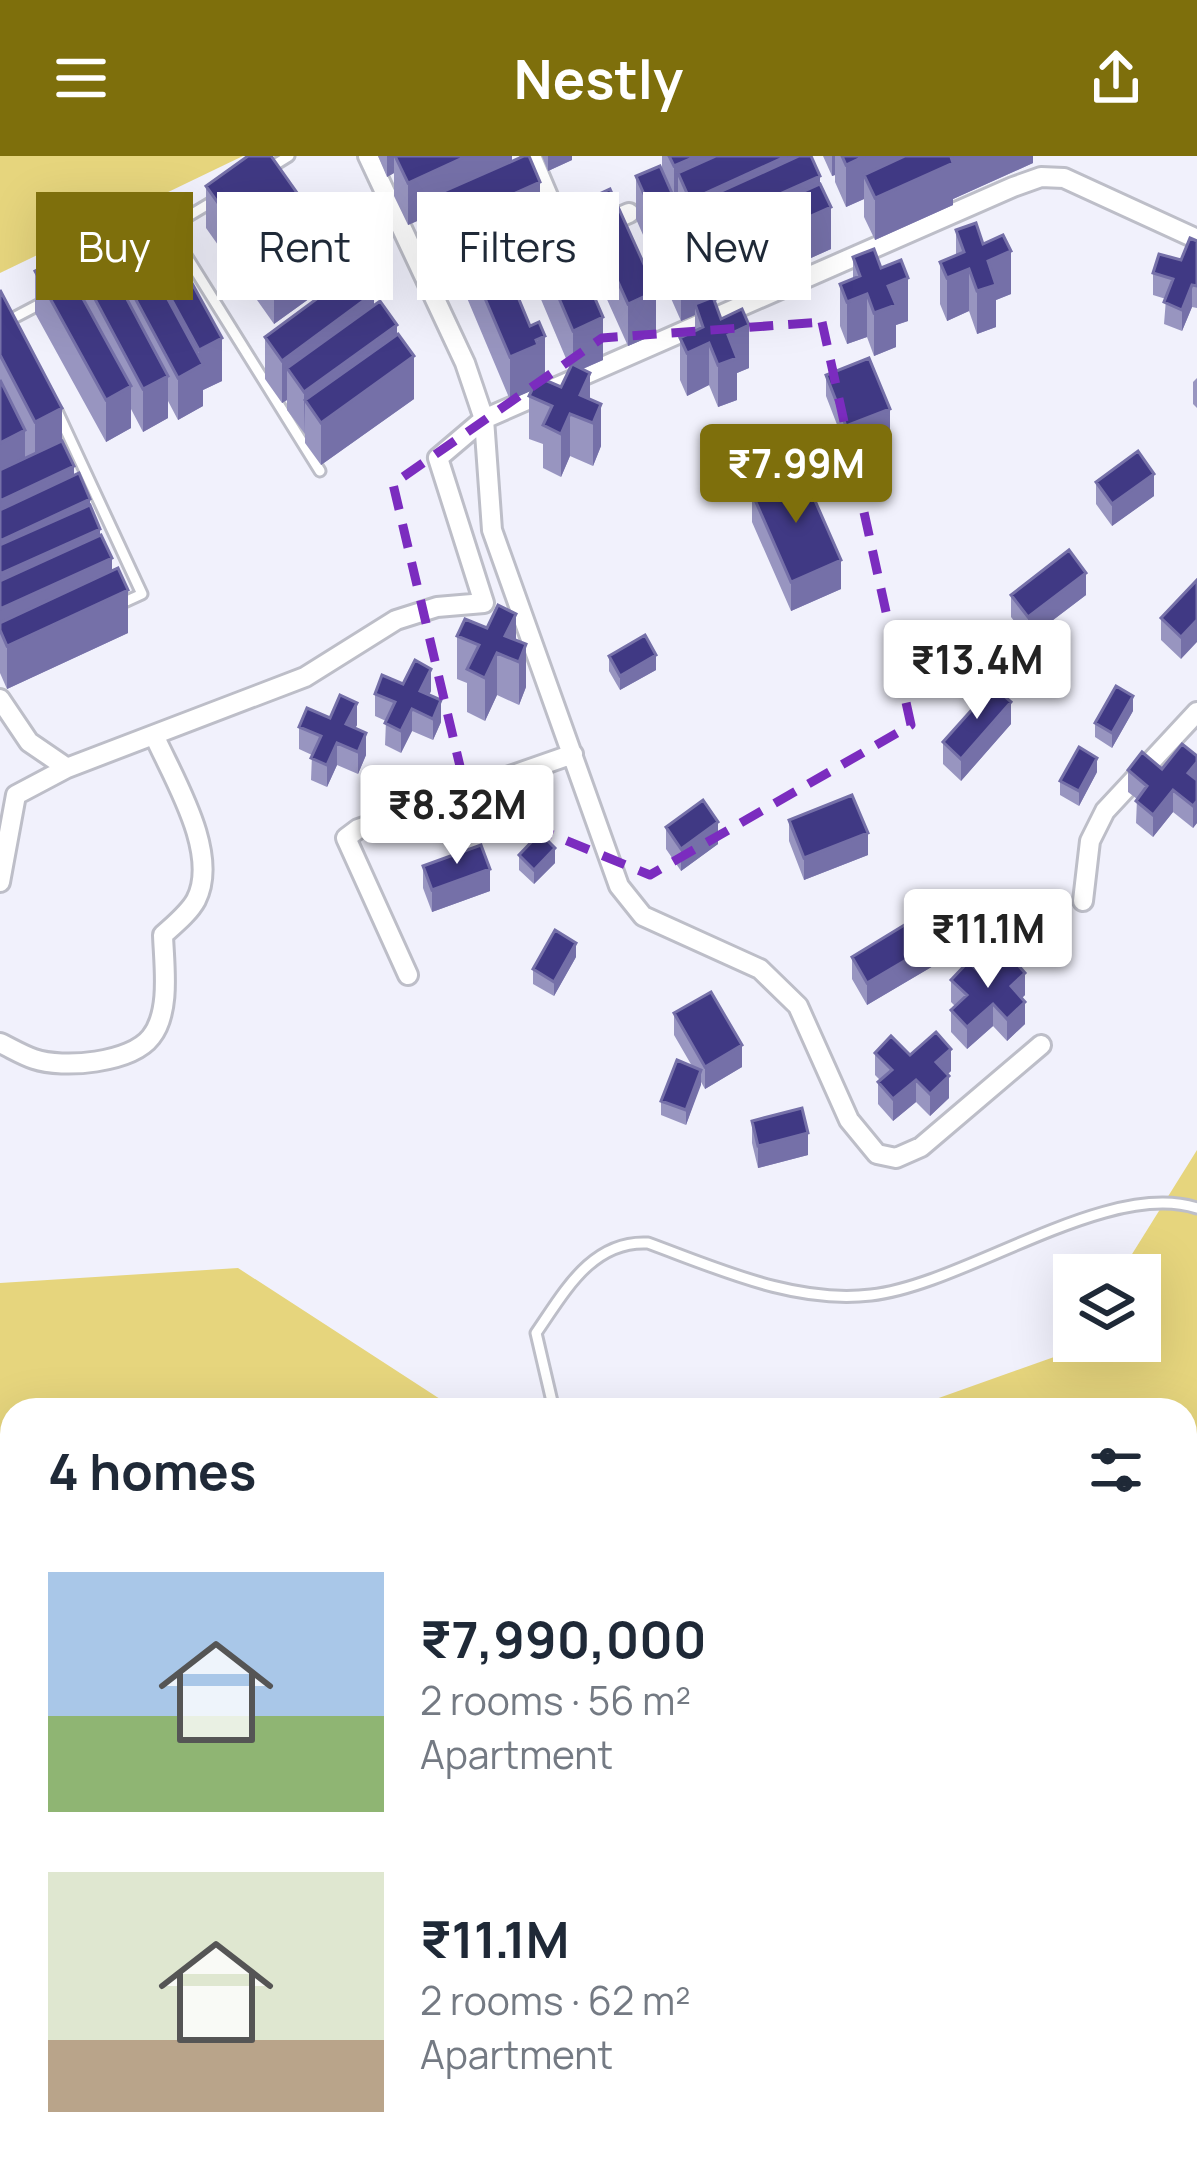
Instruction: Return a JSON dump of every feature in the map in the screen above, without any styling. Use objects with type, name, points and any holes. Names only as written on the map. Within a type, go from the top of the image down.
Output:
[{"type":"street","points":[[368,156],[465,363],[484,419],[492,530],[619,886],[643,916],[760,970],[798,1006],[849,1120],[877,1154],[896,1158],[921,1147],[1041,1045]]},
{"type":"street","points":[[531,156],[546,192]]},
{"type":"street","points":[[0,882],[16,795],[67,768],[305,676],[396,620],[437,607],[484,603],[438,458],[484,419],[1041,177],[1088,186],[1197,238]]},
{"type":"street","points":[[619,219],[628,213]]},
{"type":"street","points":[[0,699],[29,742],[67,768]]},
{"type":"street","points":[[1083,901],[1090,841],[1105,811],[1197,712]]},
{"type":"street","points":[[0,1042],[37,1060],[67,1062],[113,1057],[151,1039],[160,1019],[164,935],[196,901],[203,878],[202,856],[154,735]]},
{"type":"street","points":[[408,975],[346,838],[358,829],[573,754]]},
{"type":"lane","points":[[249,180],[289,156]]},
{"type":"lane","points":[[193,267],[320,471]]},
{"type":"lane","points":[[0,325],[47,300]]},
{"type":"lane","points":[[13,320],[22,340]]},
{"type":"lane","points":[[253,364],[270,351]]},
{"type":"lane","points":[[52,402],[142,594],[102,613]]},
{"type":"lane","points":[[61,474],[82,464]]},
{"type":"lane","points":[[79,511],[98,502]]},
{"type":"lane","points":[[95,542],[114,534]]},
{"type":"lane","points":[[107,573],[128,563]]},
{"type":"lane","points":[[551,1398],[536,1333],[571,1282],[601,1253],[624,1242],[648,1244],[790,1291],[846,1297],[910,1285],[1138,1206],[1197,1208]]},
{"type":"highlighted area","points":[[822,322],[911,725],[650,875],[468,800],[393,484],[602,338]]},
{"type":"shaded area","points":[[0,156],[243,156],[168,192],[36,192],[36,256],[0,273]]},
{"type":"shaded area","points":[[1197,1150],[1197,1398],[939,1398],[1053,1357],[1053,1362],[1161,1362],[1161,1254],[1132,1254]]},
{"type":"shaded area","points":[[238,1268],[438,1398],[0,1398],[0,1283]]},
{"type":"building","points":[[248,156],[271,156],[296,192],[217,192],[217,201],[206,186]]},
{"type":"building","points":[[395,156],[467,156],[408,183]]},
{"type":"building","points":[[524,156],[529,156],[540,182],[518,192],[442,192]]},
{"type":"building","points":[[669,156],[697,156],[674,166]]},
{"type":"building","points":[[716,156],[787,156],[708,192],[686,192],[678,173]]},
{"type":"building","points":[[799,156],[811,156],[820,176],[784,192],[720,192]]},
{"type":"building","points":[[842,156],[865,156],[846,165]]},
{"type":"building","points":[[905,156],[953,156],[953,163],[875,198],[864,175]]},
{"type":"building","points":[[660,166],[671,192],[643,192],[636,176]]},
{"type":"building","points":[[820,184],[831,207],[811,216],[811,192],[802,192]]},
{"type":"building","points":[[619,209],[643,262],[643,297],[628,304],[619,284]]},
{"type":"building","points":[[976,223],[983,244],[1003,235],[1011,251],[988,261],[996,285],[977,291],[969,269],[947,278],[940,262],[964,252],[956,230]]},
{"type":"building","points":[[1190,238],[1197,241],[1197,286],[1192,285],[1182,310],[1164,302],[1173,279],[1153,273],[1159,254],[1181,260]]},
{"type":"building","points":[[874,249],[881,268],[901,260],[908,278],[888,286],[896,305],[874,313],[867,294],[847,302],[840,284],[860,276],[853,257]]},
{"type":"building","points":[[193,285],[222,338],[199,350],[172,300],[193,300]]},
{"type":"building","points":[[0,290],[62,408],[35,422],[0,355]]},
{"type":"building","points":[[51,300],[84,300],[131,386],[106,400]]},
{"type":"building","points":[[95,300],[127,300],[168,376],[143,389]]},
{"type":"building","points":[[136,300],[168,300],[203,364],[178,378]]},
{"type":"building","points":[[315,300],[365,300],[282,361],[265,337]]},
{"type":"building","points":[[486,300],[519,300],[530,326],[539,322],[545,336],[536,340],[538,345],[510,357]]},
{"type":"building","points":[[560,300],[596,300],[603,317],[573,331]]},
{"type":"building","points":[[714,300],[721,319],[742,309],[749,325],[728,335],[737,358],[718,365],[709,343],[687,353],[680,338],[703,327],[695,304]]},
{"type":"building","points":[[380,301],[397,325],[304,392],[287,368]]},
{"type":"building","points":[[398,334],[414,356],[321,423],[305,400]]},
{"type":"building","points":[[869,358],[890,409],[846,426],[826,375]]},
{"type":"building","points":[[572,364],[590,373],[580,395],[601,404],[593,423],[570,414],[561,434],[543,425],[552,406],[529,396],[538,377],[561,387]]},
{"type":"building","points":[[0,380],[25,430],[0,443]]},
{"type":"building","points":[[62,441],[74,466],[0,501],[0,470]]},
{"type":"building","points":[[1138,451],[1154,474],[1112,504],[1096,482]]},
{"type":"building","points":[[802,471],[841,560],[791,582],[752,493]]},
{"type":"building","points":[[79,473],[90,499],[0,541],[0,510]]},
{"type":"building","points":[[90,505],[100,529],[0,574],[0,545]]},
{"type":"building","points":[[101,535],[112,558],[0,609],[0,581]]},
{"type":"building","points":[[1069,550],[1086,573],[1028,617],[1011,595]]},
{"type":"building","points":[[118,568],[128,590],[7,646],[0,623]]},
{"type":"building","points":[[1197,580],[1197,620],[1181,637],[1161,618]]},
{"type":"building","points":[[498,605],[516,614],[505,636],[526,644],[519,662],[497,653],[485,678],[467,669],[479,645],[457,636],[465,619],[487,628]]},
{"type":"building","points":[[645,635],[656,655],[620,676],[609,656]]},
{"type":"building","points":[[415,660],[431,669],[420,691],[441,700],[433,719],[412,709],[401,731],[385,723],[395,702],[375,694],[382,675],[403,684]]},
{"type":"building","points":[[993,686],[1011,702],[961,759],[943,742]]},
{"type":"building","points":[[1116,686],[1133,696],[1112,733],[1095,723]]},
{"type":"building","points":[[340,695],[357,703],[346,724],[366,733],[358,752],[337,743],[327,765],[311,758],[321,736],[299,727],[307,708],[330,718]]},
{"type":"building","points":[[1182,744],[1197,756],[1188,773],[1197,780],[1197,801],[1193,806],[1173,790],[1153,815],[1136,801],[1147,786],[1128,770],[1142,752],[1162,769]]},
{"type":"building","points":[[1079,747],[1097,758],[1079,791],[1060,781]]},
{"type":"building","points":[[852,795],[868,833],[804,858],[789,820]]},
{"type":"building","points":[[703,800],[718,822],[681,849],[666,827]]},
{"type":"building","points":[[540,833],[555,848],[534,870],[519,855]]},
{"type":"building","points":[[481,845],[490,869],[432,890],[423,866]]},
{"type":"building","points":[[929,910],[945,937],[867,983],[852,957]]},
{"type":"building","points":[[555,930],[576,943],[554,982],[533,969]]},
{"type":"building","points":[[1010,956],[1025,973],[1011,986],[1025,1002],[1007,1019],[993,1004],[967,1027],[951,1010],[967,995],[951,980],[968,962],[986,978]]},
{"type":"building","points":[[711,992],[742,1045],[705,1067],[674,1013]]},
{"type":"building","points":[[936,1032],[951,1049],[936,1062],[949,1076],[930,1094],[916,1080],[893,1099],[878,1082],[892,1070],[875,1053],[891,1036],[910,1055]]},
{"type":"building","points":[[677,1060],[701,1070],[686,1110],[661,1101]]},
{"type":"building","points":[[802,1108],[808,1133],[758,1146],[752,1121]]}]
